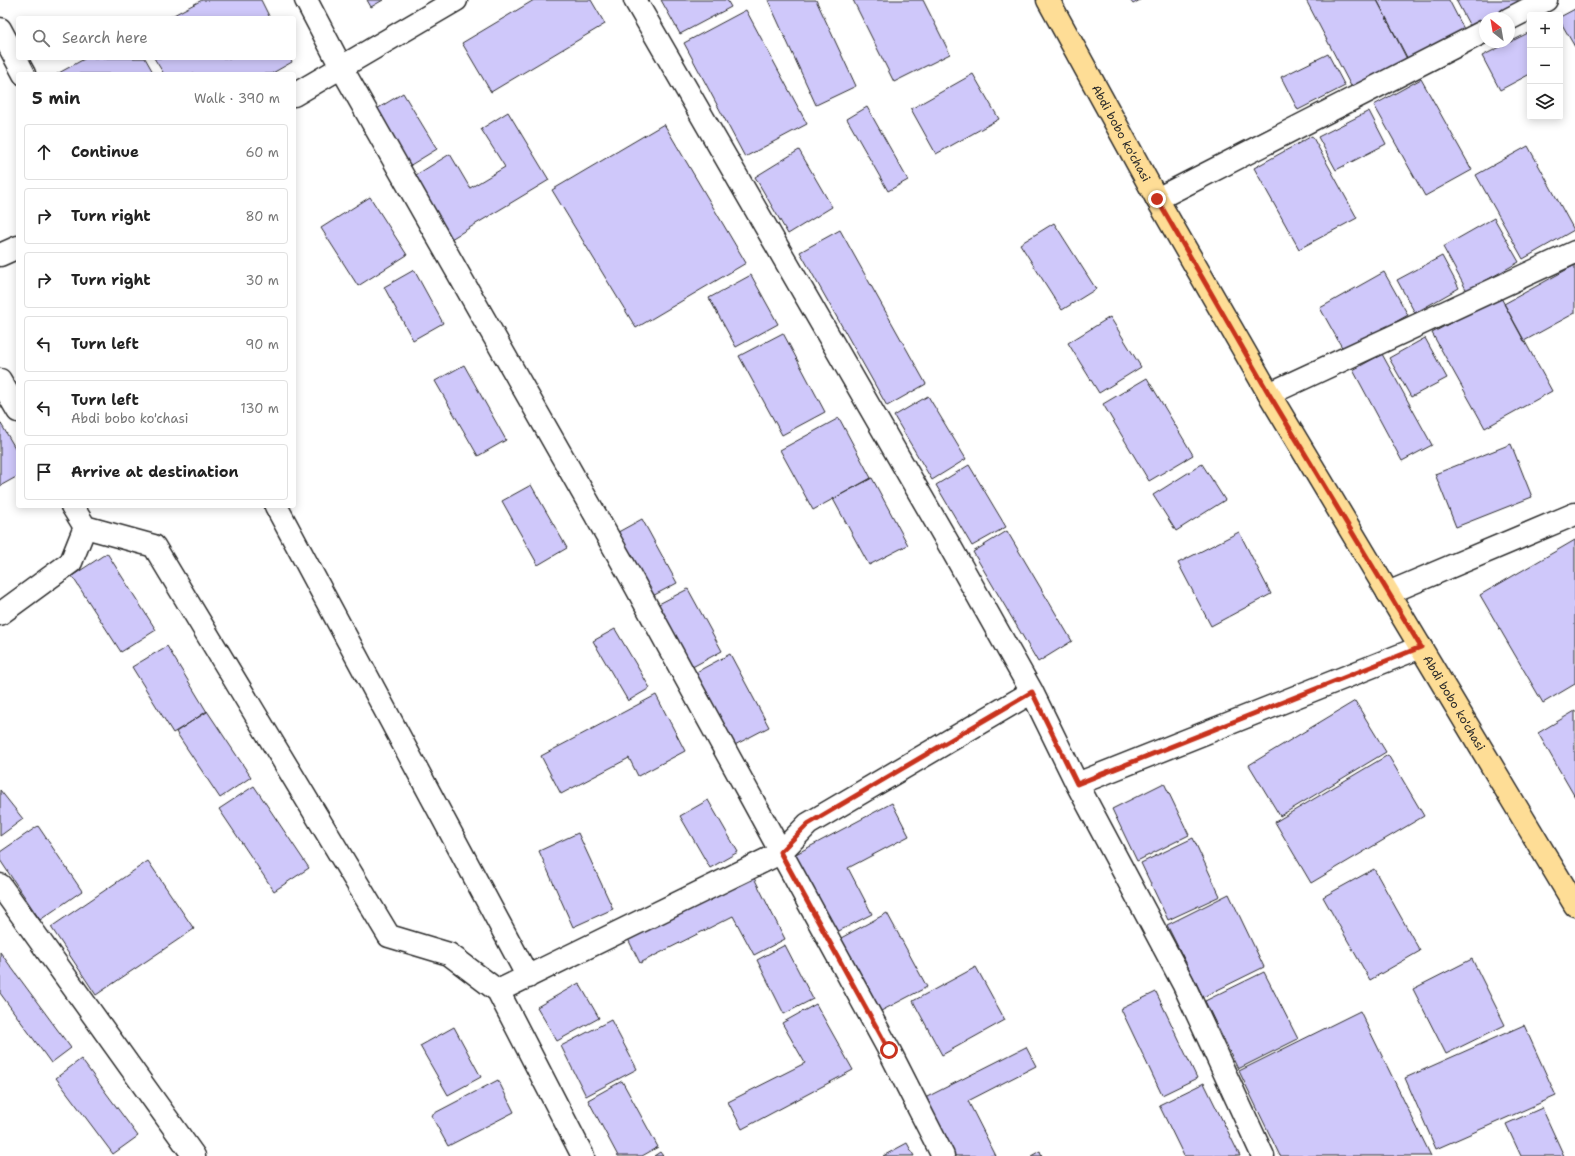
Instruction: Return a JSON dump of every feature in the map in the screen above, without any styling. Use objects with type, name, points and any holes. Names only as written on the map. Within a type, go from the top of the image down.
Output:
[{"type":"main road","name":"Abdi bobo ko'chasi","points":[[1050,1],[1157,199],[1269,394],[1575,905]]},
{"type":"street","points":[[306,0],[341,67],[629,574],[889,1050],[943,1156]]},
{"type":"street","points":[[296,94],[456,0]]},
{"type":"street","points":[[635,0],[943,534],[1032,692],[1077,784],[1183,983],[1263,1156]]},
{"type":"street","points":[[1515,16],[1546,0]]},
{"type":"street","points":[[0,29],[16,59]]},
{"type":"street","points":[[1157,199],[1479,34]]},
{"type":"street","points":[[17,60],[23,72]]},
{"type":"street","points":[[0,255],[16,248]]},
{"type":"street","points":[[1269,394],[1575,252]]},
{"type":"street","points":[[0,380],[16,407]]},
{"type":"street","points":[[73,508],[85,527],[154,546],[389,936],[449,954],[498,991],[583,1156]]},
{"type":"street","points":[[277,508],[528,977]]},
{"type":"street","points":[[1388,593],[1575,514]]},
{"type":"street","points":[[0,614],[71,562],[85,527]]},
{"type":"street","points":[[1077,784],[1421,647]]},
{"type":"street","points":[[498,991],[780,852],[808,824],[1032,692]]},
{"type":"street","points":[[0,885],[194,1156]]},
{"type":"building","points":[[202,0],[261,0],[269,16],[172,16]]},
{"type":"building","points":[[367,0],[383,0],[371,7]]},
{"type":"building","points":[[534,0],[591,0],[605,24],[491,92],[462,43]]},
{"type":"building","points":[[661,0],[727,0],[731,7],[680,34]]},
{"type":"building","points":[[768,0],[816,0],[856,86],[816,105]]},
{"type":"building","points":[[853,0],[923,0],[950,54],[894,82]]},
{"type":"building","points":[[1130,0],[1140,0],[1133,4]]},
{"type":"building","points":[[1306,0],[1377,0],[1407,59],[1352,88]]},
{"type":"building","points":[[1377,0],[1449,0],[1467,35],[1411,65]]},
{"type":"building","points":[[1456,0],[1518,0],[1519,2],[1500,12],[1479,12],[1479,23],[1471,28]]},
{"type":"building","points":[[1575,9],[1575,47],[1563,26],[1563,15]]},
{"type":"building","points":[[746,10],[807,124],[745,157],[684,43]]},
{"type":"building","points":[[1527,34],[1527,76],[1500,90],[1482,56],[1498,48],[1515,48],[1515,40]]},
{"type":"building","points":[[1328,54],[1345,86],[1298,110],[1281,77]]},
{"type":"building","points":[[82,60],[146,60],[153,72],[61,72]]},
{"type":"building","points":[[155,60],[291,60],[292,62],[274,72],[163,72]]},
{"type":"building","points":[[973,74],[999,119],[936,154],[911,109]]},
{"type":"building","points":[[1421,79],[1472,170],[1425,196],[1374,105]]},
{"type":"building","points":[[403,93],[437,149],[396,174],[362,118]]},
{"type":"building","points":[[867,107],[908,180],[888,191],[847,119]]},
{"type":"building","points":[[1369,111],[1386,144],[1336,170],[1318,137]]},
{"type":"building","points":[[508,112],[549,180],[441,245],[403,183],[450,154],[470,188],[505,167],[481,129]]},
{"type":"building","points":[[664,124],[746,263],[636,328],[552,190]]},
{"type":"building","points":[[1312,136],[1357,218],[1299,249],[1254,168]]},
{"type":"building","points":[[1528,146],[1574,230],[1523,259],[1476,175]]},
{"type":"building","points":[[799,150],[832,207],[788,234],[755,177]]},
{"type":"building","points":[[370,197],[407,255],[358,286],[321,228]]},
{"type":"building","points":[[1494,218],[1519,262],[1467,291],[1443,247]]},
{"type":"building","points":[[1054,223],[1096,289],[1062,310],[1020,244]]},
{"type":"building","points":[[840,230],[926,384],[887,406],[800,252]]},
{"type":"building","points":[[1442,256],[1459,288],[1415,313],[1397,280]]},
{"type":"building","points":[[1575,265],[1575,313],[1524,341],[1504,304]]},
{"type":"building","points":[[414,270],[443,323],[413,340],[384,287]]},
{"type":"building","points":[[1384,272],[1408,315],[1344,351],[1320,308]]},
{"type":"building","points":[[751,275],[778,324],[736,347],[709,298]]},
{"type":"building","points":[[1500,296],[1552,391],[1485,428],[1432,333]]},
{"type":"building","points":[[1110,317],[1141,367],[1099,393],[1068,343]]},
{"type":"building","points":[[783,333],[825,412],[782,435],[739,356]]},
{"type":"building","points":[[1425,338],[1447,378],[1411,397],[1389,358]]},
{"type":"building","points":[[1382,354],[1432,445],[1402,461],[1353,370]]},
{"type":"building","points":[[464,365],[506,440],[478,456],[435,381]]},
{"type":"building","points":[[1147,378],[1193,455],[1149,481],[1103,404]]},
{"type":"building","points":[[928,396],[966,459],[932,480],[894,416]]},
{"type":"building","points":[[839,418],[871,478],[813,510],[780,450]]},
{"type":"building","points":[[0,422],[16,450],[16,477],[0,486]]},
{"type":"building","points":[[1511,444],[1532,497],[1456,527],[1435,474]]},
{"type":"building","points":[[1202,464],[1225,500],[1176,531],[1153,495]]},
{"type":"building","points":[[969,465],[1006,527],[972,546],[936,485]]},
{"type":"building","points":[[872,478],[908,545],[869,565],[833,499]]},
{"type":"building","points":[[531,485],[567,548],[538,565],[502,501]]},
{"type":"building","points":[[642,519],[677,583],[645,600],[611,536]]},
{"type":"building","points":[[1007,531],[1072,641],[1038,662],[973,552]]},
{"type":"building","points":[[1239,532],[1271,594],[1211,626],[1178,563]]},
{"type":"building","points":[[1575,540],[1575,684],[1543,703],[1480,595]]},
{"type":"building","points":[[107,553],[156,630],[121,652],[72,576]]},
{"type":"building","points":[[688,589],[722,651],[685,671],[651,608]]},
{"type":"building","points":[[615,629],[650,688],[628,701],[593,641]]},
{"type":"building","points":[[167,646],[207,712],[173,733],[132,667]]},
{"type":"building","points":[[730,654],[769,727],[729,748],[689,676]]},
{"type":"building","points":[[656,695],[685,751],[638,776],[629,758],[561,794],[541,756]]},
{"type":"building","points":[[1355,701],[1386,752],[1280,816],[1249,765]]},
{"type":"building","points":[[207,711],[251,777],[220,798],[176,732]]},
{"type":"building","points":[[1575,711],[1575,797],[1538,733]]},
{"type":"building","points":[[1388,755],[1424,816],[1311,883],[1275,822]]},
{"type":"building","points":[[1164,783],[1189,835],[1137,861],[1112,809]]},
{"type":"building","points":[[254,786],[309,868],[274,891],[219,809]]},
{"type":"building","points":[[0,790],[23,819],[0,836]]},
{"type":"building","points":[[708,800],[738,852],[710,868],[680,816]]},
{"type":"building","points":[[892,803],[909,836],[848,868],[872,914],[835,933],[794,855]]},
{"type":"building","points":[[38,826],[82,891],[40,920],[0,860],[0,852]]},
{"type":"building","points":[[578,833],[613,909],[573,927],[539,851]]},
{"type":"building","points":[[1193,838],[1220,896],[1168,920],[1141,863]]},
{"type":"building","points":[[148,861],[194,929],[96,995],[51,927]]},
{"type":"building","points":[[1374,869],[1420,951],[1370,980],[1323,897]]},
{"type":"building","points":[[753,876],[785,939],[754,955],[733,916],[640,963],[628,939]]},
{"type":"building","points":[[1229,894],[1264,967],[1203,997],[1167,925]]},
{"type":"building","points":[[887,913],[927,987],[881,1011],[841,938]]},
{"type":"building","points":[[785,945],[813,999],[784,1014],[757,960]]},
{"type":"building","points":[[0,952],[71,1048],[51,1063],[0,993]]},
{"type":"building","points":[[1472,959],[1505,1025],[1446,1054],[1413,989]]},
{"type":"building","points":[[976,967],[1005,1020],[942,1055],[913,1001]]},
{"type":"building","points":[[1264,972],[1298,1039],[1238,1069],[1205,1001]]},
{"type":"building","points":[[579,983],[599,1018],[557,1041],[537,1007]]},
{"type":"building","points":[[1156,992],[1197,1078],[1162,1095],[1121,1009]]},
{"type":"building","points":[[816,1004],[853,1070],[742,1129],[728,1102],[805,1063],[782,1023]]},
{"type":"building","points":[[1360,1011],[1431,1156],[1280,1156],[1239,1071]]},
{"type":"building","points":[[611,1020],[637,1069],[586,1096],[561,1046]]},
{"type":"building","points":[[1524,1025],[1556,1096],[1436,1149],[1405,1078]]},
{"type":"building","points":[[454,1027],[481,1077],[448,1095],[420,1046]]},
{"type":"building","points":[[1026,1047],[1036,1066],[968,1101],[996,1156],[950,1156],[921,1100]]},
{"type":"building","points":[[81,1059],[138,1136],[113,1154],[56,1078]]},
{"type":"building","points":[[498,1080],[514,1112],[448,1146],[431,1115]]},
{"type":"building","points":[[622,1081],[658,1147],[642,1156],[618,1156],[588,1100]]},
{"type":"building","points":[[1204,1083],[1240,1156],[1184,1156],[1159,1105]]},
{"type":"building","points":[[1542,1108],[1564,1156],[1521,1156],[1506,1124]]},
{"type":"building","points":[[907,1143],[914,1156],[883,1156]]},
{"type":"building","points":[[1040,1151],[1042,1156],[1031,1156]]},
{"type":"building","points":[[660,1152],[663,1156],[654,1156]]},
{"type":"route","points":[[889,1050],[780,852],[808,824],[1032,692],[1077,784],[1421,647],[1269,394],[1157,199]]}]
